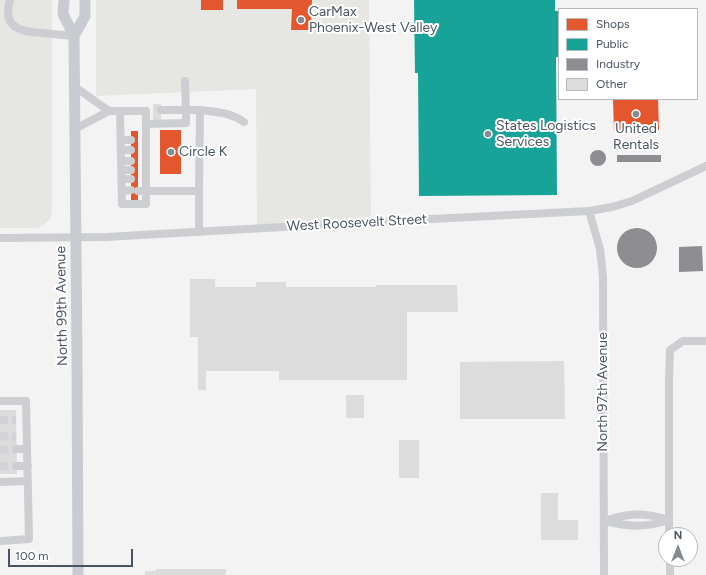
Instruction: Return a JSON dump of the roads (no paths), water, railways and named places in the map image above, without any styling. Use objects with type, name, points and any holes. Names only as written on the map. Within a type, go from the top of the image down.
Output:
[{"type":"main road","name":"North 99th Avenue","points":[[64,0],[63,14],[74,36],[78,575]]},
{"type":"main road","name":"North 99th Avenue","points":[[74,36],[85,16],[85,0]]},
{"type":"street","points":[[10,0],[8,14],[9,21],[18,29],[26,32],[74,36]]},
{"type":"street","points":[[146,124],[186,123],[185,81]]},
{"type":"street","points":[[74,87],[109,111]]},
{"type":"street","points":[[120,111],[122,204],[146,204],[138,190],[138,140],[153,110]]},
{"type":"street","points":[[199,232],[200,110]]},
{"type":"street","points":[[75,128],[109,111],[200,110],[225,112],[236,116],[244,122]]},
{"type":"street","points":[[121,140],[138,140]]},
{"type":"street","points":[[121,150],[138,150]]},
{"type":"street","points":[[121,161],[138,161]]},
{"type":"street","name":"West Roosevelt Street","points":[[0,238],[106,237],[589,211],[612,207],[632,201],[706,166]]},
{"type":"street","points":[[122,170],[139,170]]},
{"type":"street","points":[[122,179],[139,179]]},
{"type":"street","points":[[122,190],[199,191]]},
{"type":"street","name":"North 97th Avenue","points":[[589,211],[600,249],[603,277],[604,575]]},
{"type":"street","points":[[669,527],[668,382],[670,350],[683,341],[706,341]]},
{"type":"street","points":[[0,401],[26,401],[29,539],[0,541]]},
{"type":"street","points":[[16,420],[26,420]]},
{"type":"street","points":[[16,437],[26,437]]},
{"type":"street","points":[[17,450],[27,449]]},
{"type":"street","points":[[17,466],[28,466]]},
{"type":"street","points":[[0,482],[28,481]]},
{"type":"street","points":[[604,520],[624,515],[652,515],[669,520]]},
{"type":"tunnel","points":[[0,420],[16,420]]},
{"type":"tunnel","points":[[0,436],[16,437]]},
{"type":"tunnel","points":[[0,450],[17,449]]},
{"type":"tunnel","points":[[0,466],[17,466]]},
{"type":"place","name":"CarMax Phoenix-West Valley","points":[[301,20]]},
{"type":"place","name":"United Rentals","points":[[636,114]]},
{"type":"place","name":"States Logistics Services","points":[[488,134]]},
{"type":"place","name":"Circle K","points":[[171,152]]}]
